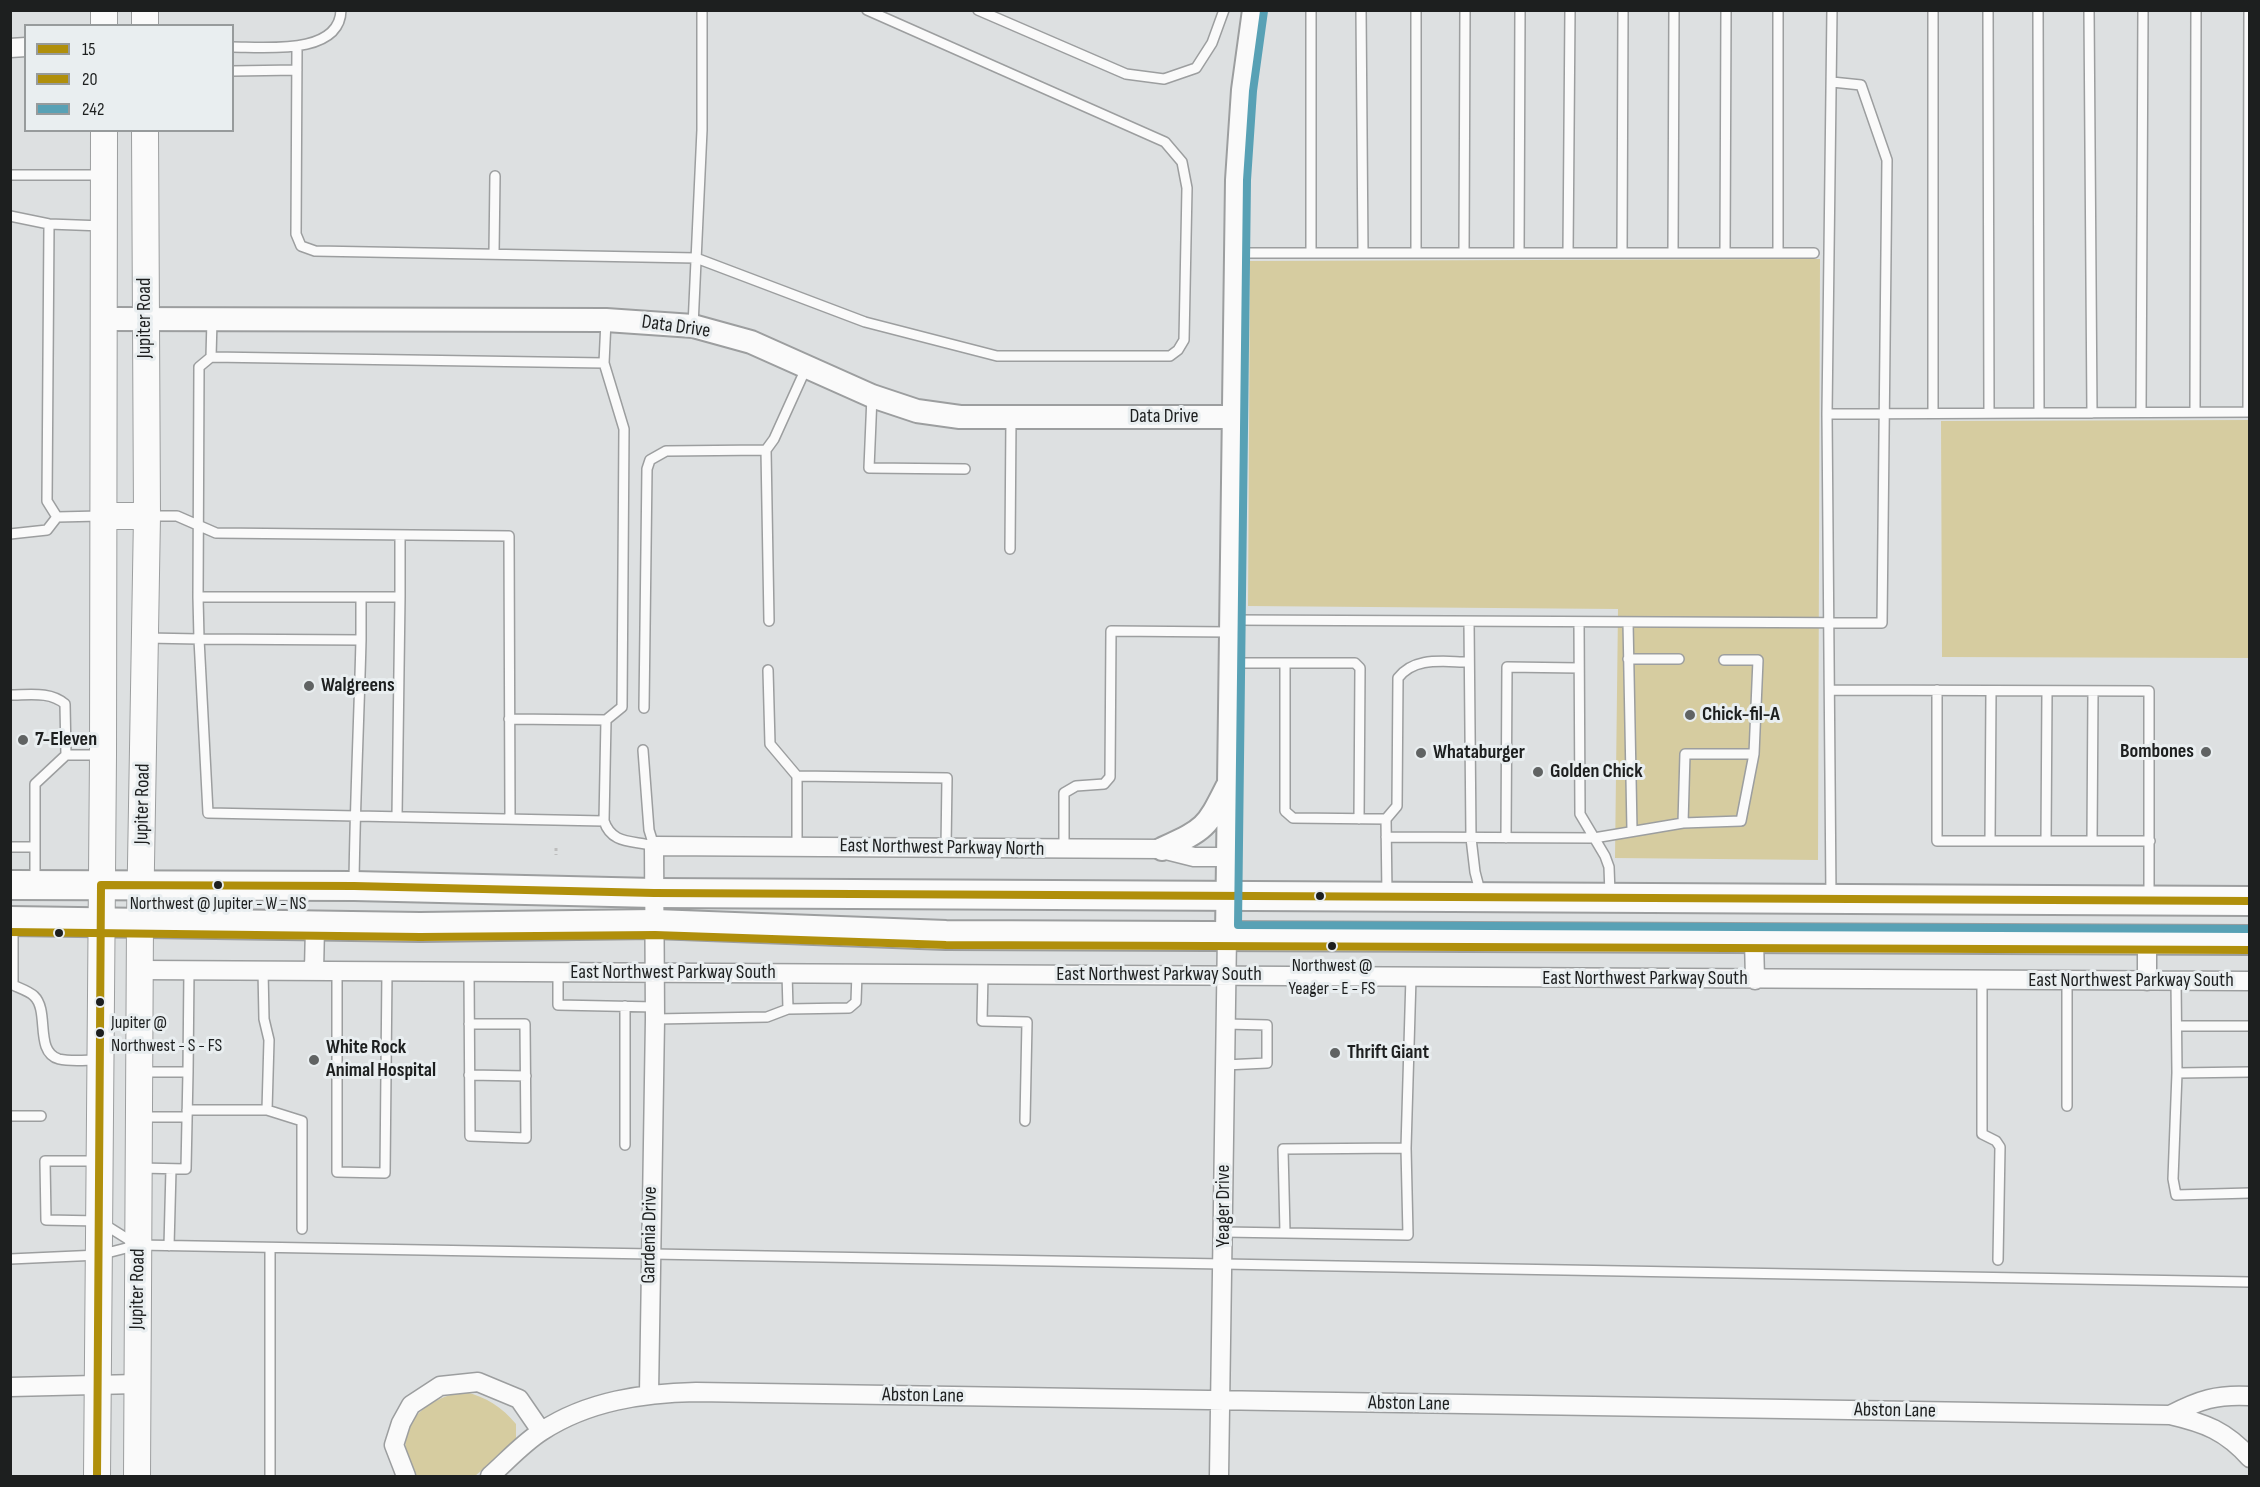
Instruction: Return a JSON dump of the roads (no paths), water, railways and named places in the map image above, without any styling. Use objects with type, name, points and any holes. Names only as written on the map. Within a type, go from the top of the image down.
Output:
[{"type":"main road","name":"Jupiter Road","points":[[97,1476],[103,755],[104,132]]},
{"type":"main road","name":"Jupiter Road","points":[[137,1476],[140,922],[147,516],[145,132]]},
{"type":"main road","points":[[103,516],[147,516]]},
{"type":"main road","points":[[22,885],[354,886],[654,893],[2250,901]]},
{"type":"main road","points":[[1826,938],[1831,898]]},
{"type":"main road","points":[[12,921],[315,926],[655,924],[894,934],[2250,940]]},
{"type":"street","points":[[1227,935],[1230,857],[1230,626],[1235,253],[1242,101],[1254,10]]},
{"type":"street","name":"Data Drive","points":[[104,319],[606,320],[693,326],[750,342],[872,396],[917,411],[960,417],[1011,418],[1232,417]]},
{"type":"street","points":[[1162,849],[1198,832],[1209,822],[1230,783]]},
{"type":"street","name":"East Northwest Parkway North","points":[[654,846],[1162,849],[1194,857],[1230,857]]},
{"type":"street","name":"Gardenia Drive","points":[[649,1393],[649,1254],[655,1013],[654,846]]},
{"type":"street","points":[[314,971],[315,926]]},
{"type":"street","name":"Yeager Drive","points":[[1219,1476],[1227,935]]},
{"type":"street","points":[[1754,939],[1755,980]]},
{"type":"street","points":[[2147,939],[2147,981]]},
{"type":"street","name":"East Northwest Parkway South","points":[[140,970],[2250,981]]},
{"type":"street","points":[[406,1476],[394,1445],[401,1423],[411,1405],[440,1386],[478,1382],[519,1399],[541,1431]]},
{"type":"street","points":[[10,1387],[137,1384]]},
{"type":"street","points":[[490,1476],[541,1431],[580,1412],[649,1393]]},
{"type":"street","name":"Abston Lane","points":[[649,1393],[2170,1415],[2204,1422],[2236,1443],[2250,1458]]},
{"type":"street","points":[[2170,1415],[2194,1403],[2223,1394],[2250,1396]]},
{"type":"lane","points":[[234,47],[297,47],[334,31],[340,21],[341,10]]},
{"type":"lane","points":[[693,326],[702,130],[702,10]]},
{"type":"lane","points":[[297,47],[297,234],[302,246],[315,251],[696,258],[866,322],[997,356],[1170,356],[1178,350],[1184,340],[1187,188],[1182,162],[1165,142],[867,10]]},
{"type":"lane","points":[[979,11],[1126,74],[1164,79],[1196,68],[1212,43],[1224,10]]},
{"type":"lane","points":[[1311,10],[1311,253]]},
{"type":"lane","points":[[1361,10],[1363,253]]},
{"type":"lane","points":[[1416,10],[1416,253]]},
{"type":"lane","points":[[1464,253],[1465,10]]},
{"type":"lane","points":[[1519,253],[1520,10]]},
{"type":"lane","points":[[1568,253],[1570,10]]},
{"type":"lane","points":[[1622,253],[1623,10]]},
{"type":"lane","points":[[1673,253],[1674,10]]},
{"type":"lane","points":[[1725,253],[1726,10]]},
{"type":"lane","points":[[1778,10],[1778,253]]},
{"type":"lane","points":[[1831,898],[1827,414],[1832,10]]},
{"type":"lane","points":[[1933,413],[1934,10]]},
{"type":"lane","points":[[1988,10],[1989,413]]},
{"type":"lane","points":[[2038,10],[2039,413]]},
{"type":"lane","points":[[2090,10],[2092,413]]},
{"type":"lane","points":[[2141,412],[2143,10]]},
{"type":"lane","points":[[2195,412],[2196,10]]},
{"type":"lane","points":[[1827,414],[2249,412],[2249,10]]},
{"type":"lane","points":[[234,71],[297,70]]},
{"type":"lane","points":[[1064,849],[1064,793],[1076,786],[1104,784],[1110,777],[1111,631],[1230,626],[1469,622],[1882,623],[1887,160],[1861,85],[1832,82]]},
{"type":"lane","points":[[10,175],[105,175]]},
{"type":"lane","points":[[494,253],[495,176]]},
{"type":"lane","points":[[10,216],[49,224],[105,226]]},
{"type":"lane","points":[[49,224],[47,501],[57,517]]},
{"type":"lane","points":[[1235,253],[1814,253]]},
{"type":"lane","points":[[211,357],[212,320]]},
{"type":"lane","points":[[509,719],[606,720],[622,707],[624,429],[604,363],[606,320]]},
{"type":"lane","points":[[603,821],[208,813],[196,525],[198,367],[211,357],[604,363]]},
{"type":"lane","points":[[769,621],[766,450],[774,439],[807,366]]},
{"type":"lane","points":[[872,396],[868,468],[965,469]]},
{"type":"lane","points":[[1010,549],[1011,418]]},
{"type":"lane","points":[[644,708],[646,469],[650,460],[666,451],[766,450]]},
{"type":"lane","points":[[57,517],[103,516]]},
{"type":"lane","points":[[147,516],[177,516],[216,533],[509,536],[510,818]]},
{"type":"lane","points":[[10,534],[47,530],[57,517]]},
{"type":"lane","points":[[397,816],[400,535]]},
{"type":"lane","points":[[198,597],[400,597]]},
{"type":"lane","points":[[354,886],[361,597]]},
{"type":"lane","points":[[1469,622],[1471,838],[1474,872],[1482,897]]},
{"type":"lane","points":[[1579,622],[1580,814],[1609,867],[1610,897]]},
{"type":"lane","points":[[1628,622],[1632,830]]},
{"type":"lane","points":[[144,638],[361,640]]},
{"type":"lane","points":[[1628,659],[1679,659]]},
{"type":"lane","points":[[1386,837],[1594,838],[1683,823],[1741,821],[1754,754],[1758,660],[1724,660]]},
{"type":"lane","points":[[1387,896],[1386,819],[1397,806],[1398,678],[1406,668],[1418,663],[1469,662]]},
{"type":"lane","points":[[1230,663],[1355,663],[1360,668],[1359,819]]},
{"type":"lane","points":[[1285,663],[1285,811],[1293,818],[1386,819]]},
{"type":"lane","points":[[1506,838],[1507,667],[1579,668]]},
{"type":"lane","points":[[768,670],[770,744],[797,776],[797,846]]},
{"type":"lane","points":[[1830,690],[2149,691],[2149,901]]},
{"type":"lane","points":[[1937,690],[1937,841],[2150,841]]},
{"type":"lane","points":[[1990,841],[1991,691]]},
{"type":"lane","points":[[2046,841],[2047,691]]},
{"type":"lane","points":[[2092,841],[2093,691]]},
{"type":"lane","points":[[10,695],[46,695],[58,698],[65,704],[66,755]]},
{"type":"lane","points":[[606,720],[603,821],[607,832],[615,838],[654,846],[649,830],[643,750]]},
{"type":"lane","points":[[1683,823],[1685,754],[1754,754]]},
{"type":"lane","points":[[22,885],[34,848],[35,784],[66,755],[103,755]]},
{"type":"lane","points":[[797,776],[947,778],[946,848]]},
{"type":"lane","points":[[10,847],[34,848]]},
{"type":"lane","points":[[12,921],[12,985],[34,996],[40,1007],[46,1048],[52,1056],[61,1060],[100,1060]]},
{"type":"lane","points":[[139,1168],[186,1169],[189,970]]},
{"type":"lane","points":[[263,970],[264,1019],[269,1040],[267,1110]]},
{"type":"lane","points":[[337,971],[337,1172],[385,1173],[387,971]]},
{"type":"lane","points":[[469,972],[469,1024],[469,1075],[470,1136],[526,1138],[525,1024],[469,1024]]},
{"type":"lane","points":[[558,972],[558,1005],[625,1006],[655,1013],[767,1017],[788,1009],[849,1008],[856,1002],[857,973]]},
{"type":"lane","points":[[787,973],[788,1009]]},
{"type":"lane","points":[[983,974],[982,1021],[1027,1022],[1025,1121]]},
{"type":"lane","points":[[1224,1232],[1408,1235],[1406,1148],[1411,977]]},
{"type":"lane","points":[[1982,981],[1982,1134],[2000,1147],[1998,1260]]},
{"type":"lane","points":[[2067,981],[2067,1106]]},
{"type":"lane","points":[[2176,981],[2177,1073],[2173,1179],[2176,1195],[2250,1193]]},
{"type":"lane","points":[[625,1006],[625,1144]]},
{"type":"lane","points":[[1225,1065],[1267,1063],[1267,1025],[1226,1024]]},
{"type":"lane","points":[[2177,1026],[2250,1026]]},
{"type":"lane","points":[[139,1072],[188,1072]]},
{"type":"lane","points":[[2177,1073],[2250,1072]]},
{"type":"lane","points":[[469,1075],[526,1076]]},
{"type":"lane","points":[[140,1117],[267,1110],[302,1121],[303,1229]]},
{"type":"lane","points":[[10,1116],[41,1116]]},
{"type":"lane","points":[[1284,1232],[1283,1149],[1406,1148]]},
{"type":"lane","points":[[99,1161],[45,1161],[45,1220],[99,1221],[138,1245]]},
{"type":"lane","points":[[169,1246],[171,1169]]},
{"type":"lane","points":[[10,1259],[99,1255],[138,1245],[2250,1282]]},
{"type":"lane","points":[[270,1248],[270,1476]]},
{"type":"place","name":"Walgreens","points":[[309,686]]},
{"type":"place","name":"Chick-fil-A","points":[[1690,715]]},
{"type":"place","name":"7-Eleven","points":[[23,740]]},
{"type":"place","name":"Bombones","points":[[2206,752]]},
{"type":"place","name":"Whataburger","points":[[1421,753]]},
{"type":"place","name":"Golden Chick","points":[[1538,772]]},
{"type":"place","name":"Northwest @ Jupiter - W - NS","points":[[218,885]]},
{"type":"place","name":"Northwest @ Yeager - E - FS","points":[[1332,946]]},
{"type":"place","name":"Jupiter @ Northwest - S - FS","points":[[100,1033]]},
{"type":"place","name":"Thrift Giant","points":[[1335,1053]]},
{"type":"place","name":"White Rock Animal Hospital","points":[[314,1060]]}]
